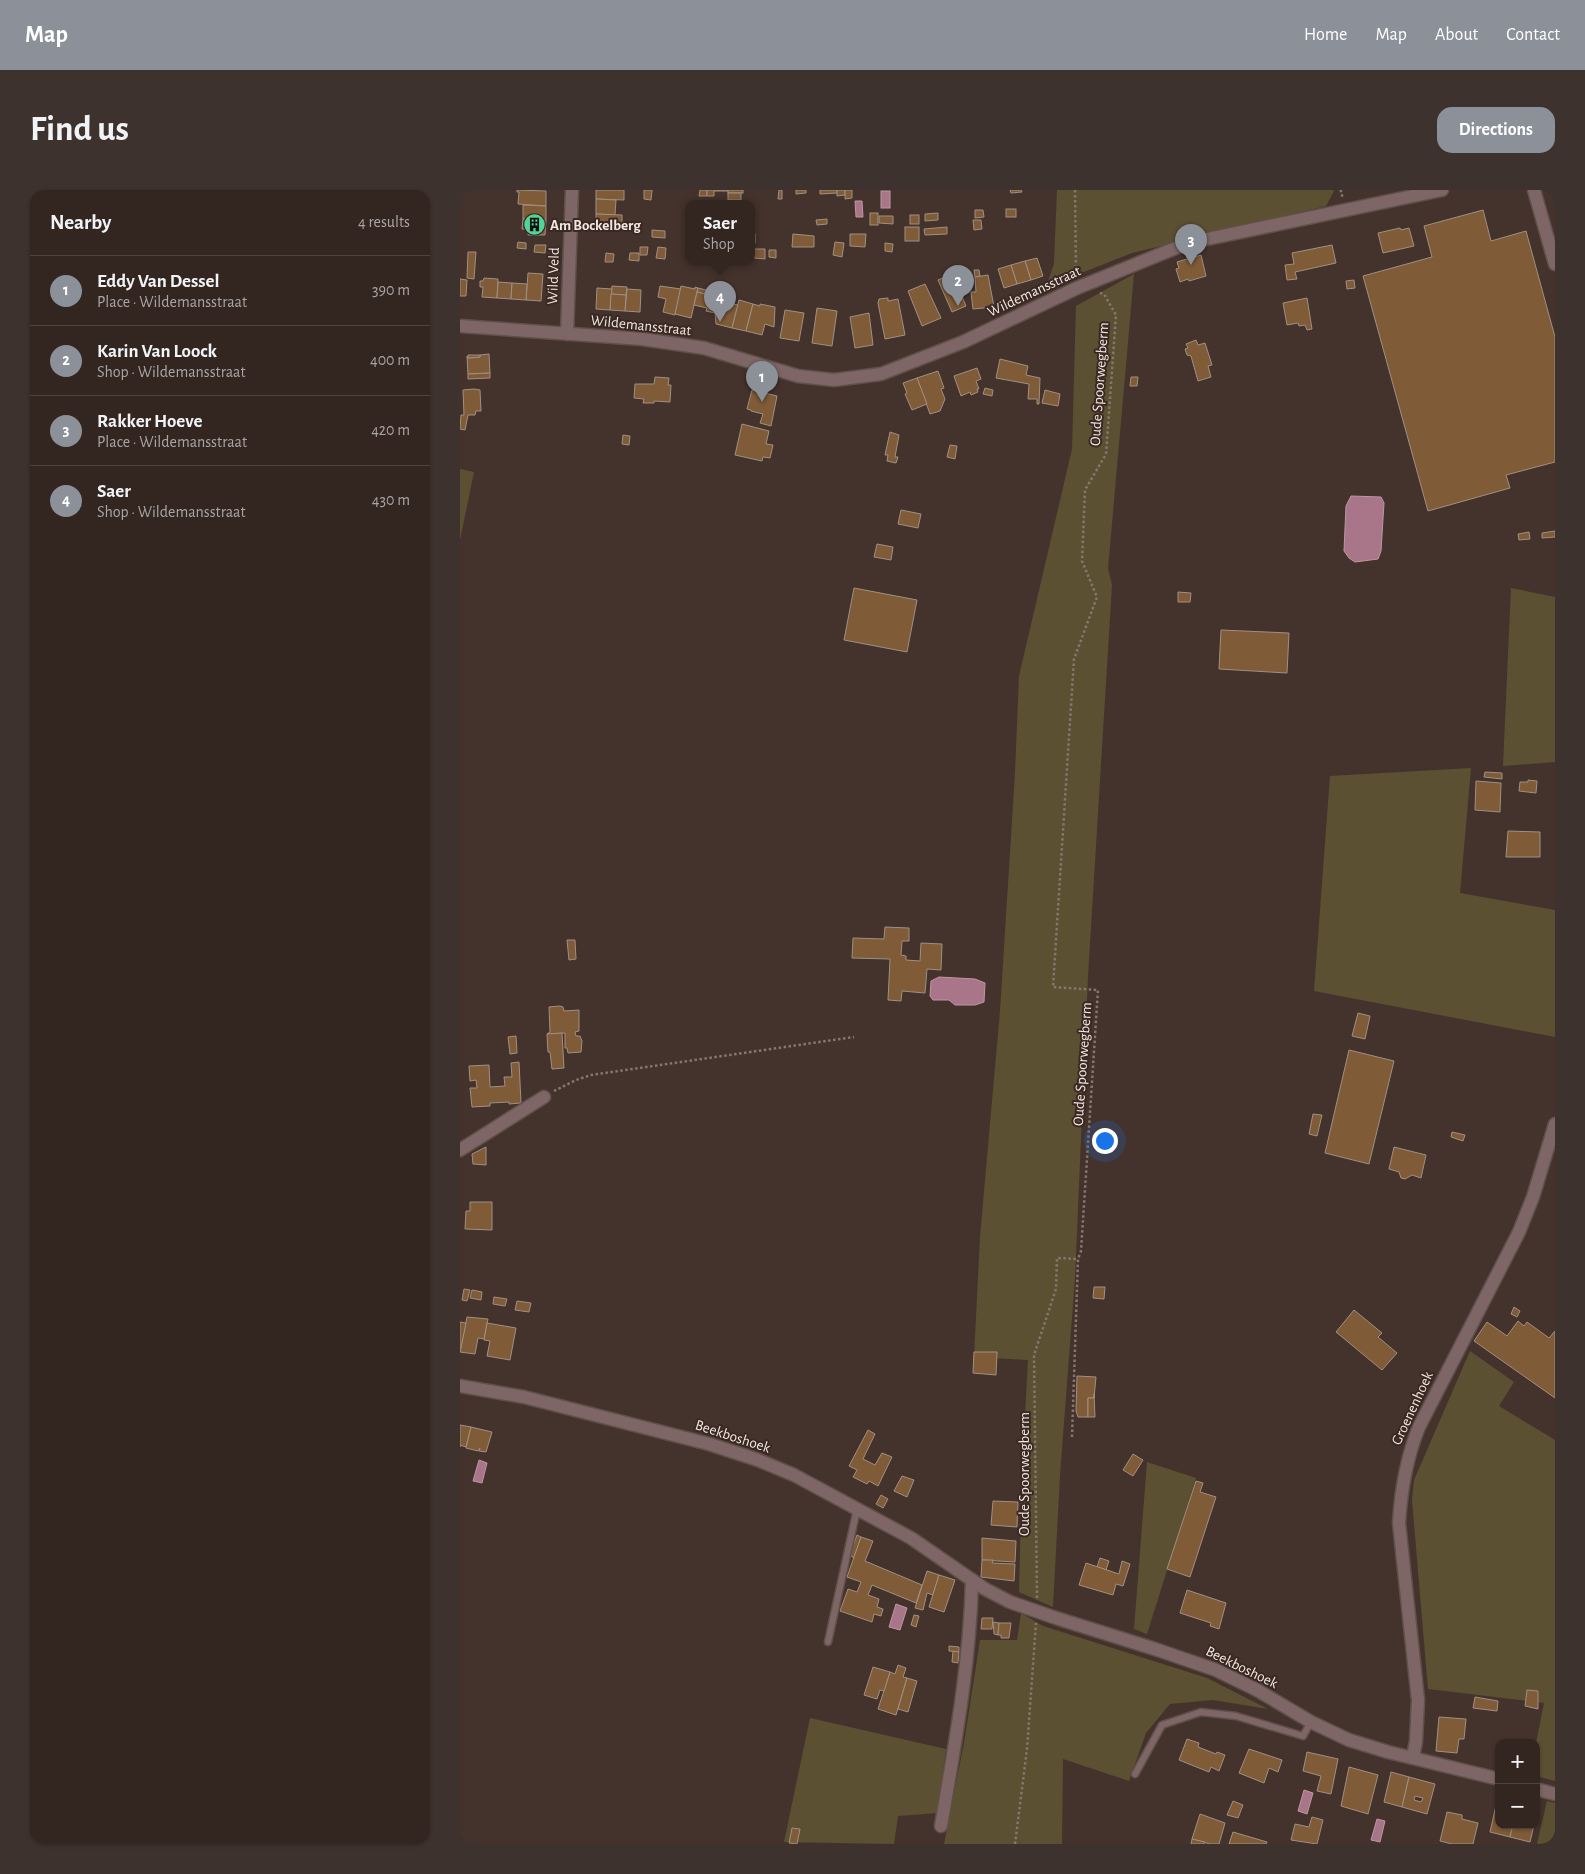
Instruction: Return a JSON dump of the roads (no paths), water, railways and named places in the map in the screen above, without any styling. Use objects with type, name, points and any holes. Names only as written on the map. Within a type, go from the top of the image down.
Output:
[{"type":"street","name":"Wild Veld","points":[[567,334],[572,190]]},
{"type":"street","name":"Wildemansstraat","points":[[460,326],[642,339],[704,348],[798,376],[834,380],[882,374],[963,342],[1077,288],[1188,243],[1442,190]]},
{"type":"street","points":[[1534,190],[1555,264]]},
{"type":"street","points":[[460,1150],[544,1097]]},
{"type":"street","name":"Groenenhoek","points":[[1412,1758],[1417,1734],[1418,1700],[1399,1523],[1404,1471],[1419,1427],[1519,1232],[1533,1197],[1555,1124]]},
{"type":"street","name":"Beekboshoek","points":[[460,1386],[524,1397],[735,1452],[794,1475],[922,1546],[972,1580],[1010,1602],[1216,1670],[1257,1690],[1311,1722],[1349,1740],[1412,1758],[1495,1778]]},
{"type":"street","points":[[941,1826],[961,1714],[972,1604],[972,1580]]},
{"type":"street","points":[[1540,1790],[1555,1794]]},
{"type":"lane","points":[[828,1642],[857,1510]]},
{"type":"lane","points":[[1135,1774],[1162,1725],[1201,1712],[1236,1716],[1303,1736],[1311,1722]]},
{"type":"place","name":"Am Bockelberg","points":[[534,225]]},
{"type":"place","name":"Rakker Hoeve","points":[[1191,265]]},
{"type":"place","name":"Karin Van Loock","points":[[958,306]]},
{"type":"place","name":"Saer","points":[[720,322]]},
{"type":"place","name":"Eddy Van Dessel","points":[[762,402]]}]
